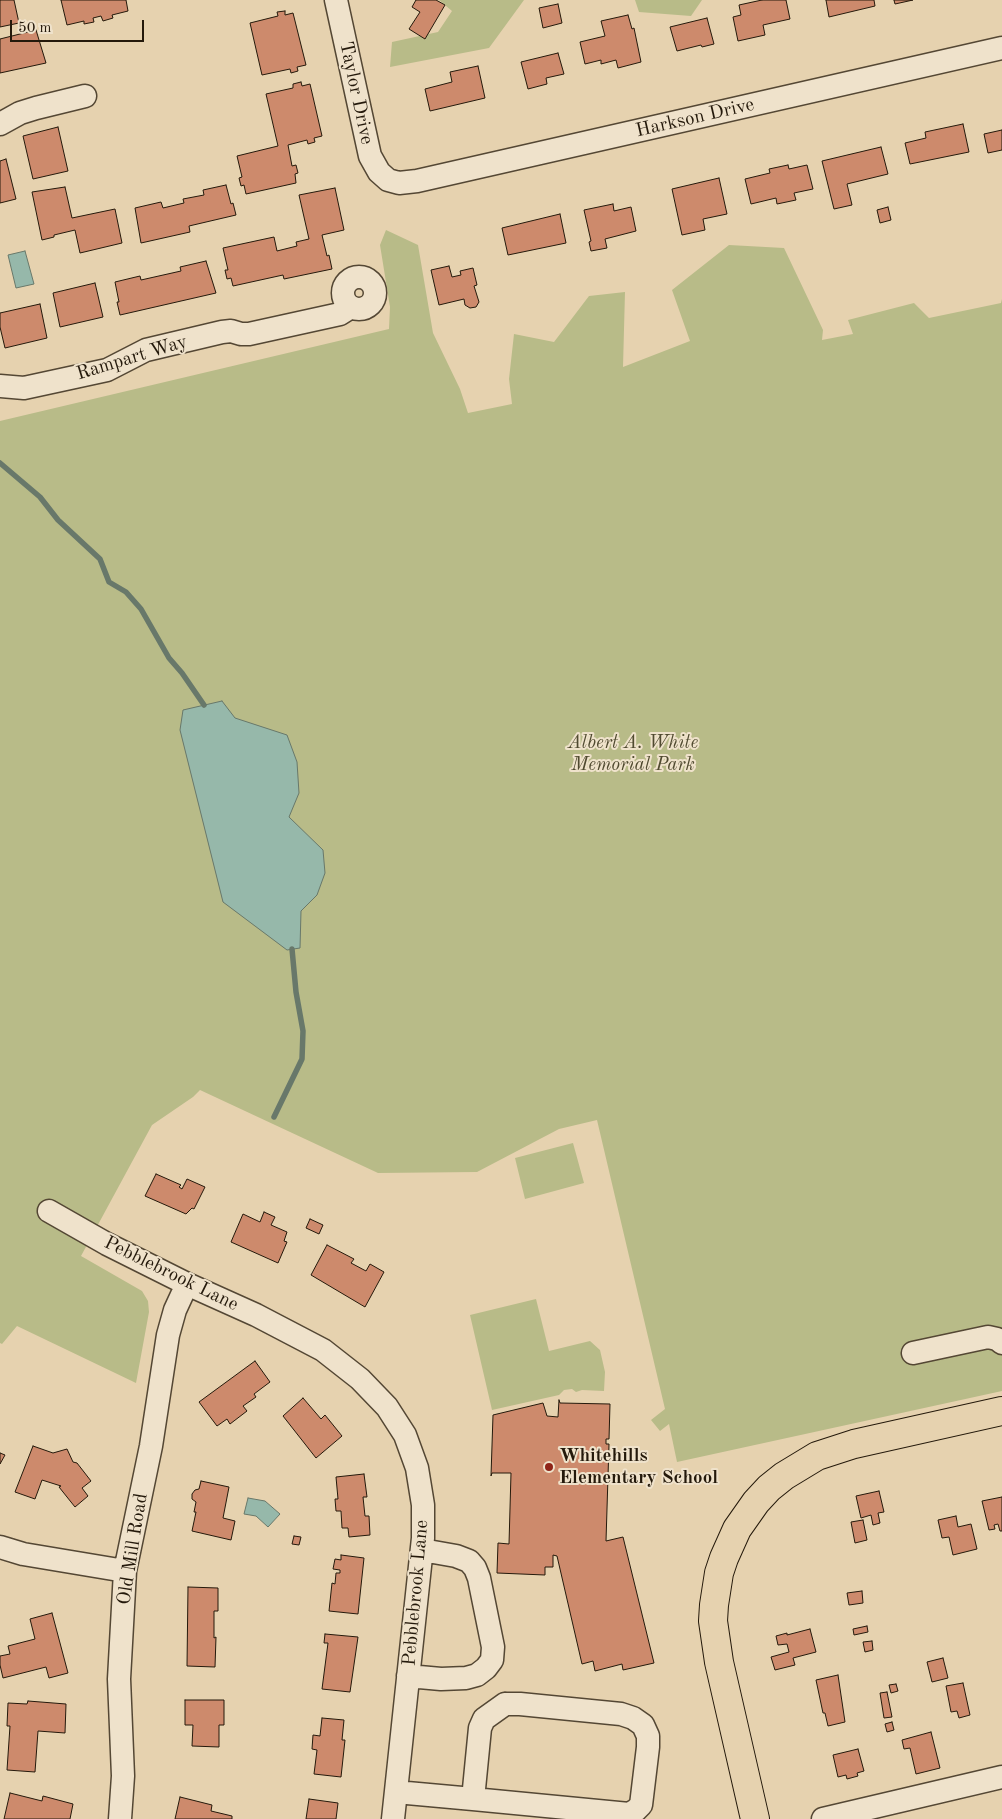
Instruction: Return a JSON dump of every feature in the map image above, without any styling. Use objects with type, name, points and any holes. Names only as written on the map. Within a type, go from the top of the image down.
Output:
[{"type":"main road","points":[[755,1819],[719,1662],[714,1621],[714,1605],[719,1573],[737,1529],[756,1502],[769,1488],[784,1476],[817,1456],[854,1444],[1002,1411]]},
{"type":"street","name":"Taylor Drive","points":[[336,0],[370,156],[379,172],[388,180]]},
{"type":"street","name":"Harkson Drive","points":[[388,180],[399,183],[417,182],[1002,48]]},
{"type":"street","points":[[0,124],[20,113],[85,96]]},
{"type":"street","name":"Rampart Way","points":[[0,386],[24,388],[98,372],[116,366],[137,353],[146,350],[222,332],[231,331],[249,334],[340,314],[351,307]]},
{"type":"street","name":"Pebblebrook Lane","points":[[49,1211],[106,1244],[187,1284],[256,1315],[323,1350],[360,1379],[386,1407],[405,1435],[417,1468],[423,1505],[422,1550],[393,1819]]},
{"type":"street","name":"Old Mill Road","points":[[120,1819],[123,1776],[119,1679],[125,1572],[151,1446],[168,1335],[187,1284]]},
{"type":"street","points":[[913,1353],[988,1337],[997,1339],[1002,1343]]},
{"type":"street","points":[[0,1547],[23,1554],[125,1572]]},
{"type":"street","points":[[408,1676],[441,1679],[466,1678],[477,1675],[492,1660],[493,1647],[479,1578],[475,1568],[469,1561],[456,1556],[422,1550]]},
{"type":"street","points":[[396,1792],[630,1814],[641,1804],[643,1797],[648,1736],[643,1725],[633,1718],[620,1714],[505,1704],[484,1719],[480,1728],[473,1799]]},
{"type":"street","points":[[823,1819],[1002,1777]]},
{"type":"green space","points":[[439,0],[524,0],[489,48],[390,67],[392,42],[438,32],[452,11]]},
{"type":"green space","points":[[635,0],[702,0],[691,16],[639,12]]},
{"type":"green space","name":"Albert A. White Memorial Park","points":[[386,230],[418,245],[433,333],[460,389],[468,413],[512,404],[509,379],[514,334],[554,342],[589,296],[625,292],[623,367],[690,341],[672,290],[729,245],[784,248],[823,330],[822,340],[853,334],[848,320],[914,303],[929,318],[1001,303],[1002,299],[1002,1391],[677,1462],[669,1424],[660,1431],[651,1420],[665,1409],[597,1120],[559,1129],[477,1172],[378,1173],[200,1090],[193,1097],[152,1125],[81,1256],[142,1291],[148,1301],[149,1312],[136,1383],[17,1326],[2,1344],[0,1343],[0,421],[389,329],[390,307],[380,245]]},
{"type":"green space","points":[[573,1143],[584,1183],[525,1199],[515,1158]]},
{"type":"green space","points":[[536,1299],[549,1351],[590,1341],[600,1350],[605,1372],[604,1391],[582,1390],[576,1392],[572,1389],[564,1390],[559,1395],[492,1410],[470,1315]]},
{"type":"shaded area","points":[[25,251],[34,284],[16,288],[8,255]]},
{"type":"shaded area","points":[[222,701],[235,718],[287,735],[297,762],[299,793],[289,817],[323,850],[325,873],[317,895],[301,911],[300,948],[287,950],[223,902],[180,730],[183,710]]},
{"type":"shaded area","points":[[248,1498],[265,1501],[280,1514],[268,1527],[256,1516],[244,1514]]},
{"type":"building","points":[[0,0],[14,0],[19,23],[0,27]]},
{"type":"building","points":[[61,0],[126,0],[128,11],[112,15],[113,18],[103,21],[101,16],[93,18],[94,22],[84,24],[84,21],[67,25]]},
{"type":"building","points":[[416,0],[436,0],[445,5],[425,39],[409,29],[420,12],[412,7]]},
{"type":"building","points":[[762,0],[786,0],[790,19],[763,25],[765,35],[738,41],[733,17],[741,15],[739,5]]},
{"type":"building","points":[[826,0],[874,0],[875,6],[829,17]]},
{"type":"building","points":[[894,0],[913,0],[895,4]]},
{"type":"building","points":[[558,4],[562,23],[543,28],[539,8]]},
{"type":"building","points":[[285,11],[285,15],[293,13],[306,65],[297,67],[298,71],[291,73],[290,69],[262,75],[250,23],[278,16],[277,12]]},
{"type":"building","points":[[628,15],[632,29],[634,28],[641,62],[618,68],[616,60],[601,64],[601,60],[585,64],[580,42],[605,36],[601,21]]},
{"type":"building","points":[[707,18],[714,44],[677,51],[670,27]]},
{"type":"building","points":[[36,30],[46,63],[0,73],[0,39]]},
{"type":"building","points":[[558,53],[564,74],[546,78],[547,84],[528,89],[521,62]]},
{"type":"building","points":[[478,66],[485,98],[430,111],[425,89],[452,82],[450,72]]},
{"type":"building","points":[[301,82],[302,86],[310,84],[322,136],[314,138],[315,142],[308,144],[307,140],[288,145],[292,166],[296,165],[298,173],[295,174],[296,183],[246,194],[244,185],[241,186],[239,178],[242,177],[237,156],[278,146],[266,94],[293,88],[293,84]]},
{"type":"building","points":[[963,124],[969,152],[910,164],[905,143],[926,138],[925,132]]},
{"type":"building","points":[[58,127],[68,171],[33,179],[23,136]]},
{"type":"building","points":[[1002,130],[1002,150],[988,153],[984,134]]},
{"type":"building","points":[[881,147],[888,174],[847,184],[852,205],[834,209],[822,161]]},
{"type":"building","points":[[6,159],[16,199],[0,203],[0,161]]},
{"type":"building","points":[[788,165],[789,169],[807,165],[813,189],[794,193],[796,200],[777,204],[776,198],[751,204],[745,179],[770,173],[769,169]]},
{"type":"building","points":[[719,178],[727,214],[703,219],[705,230],[682,235],[672,189]]},
{"type":"building","points":[[226,185],[236,215],[189,226],[190,232],[141,243],[135,208],[161,202],[163,208],[184,203],[183,199],[204,195],[203,190]]},
{"type":"building","points":[[65,187],[72,218],[115,209],[122,243],[80,253],[75,230],[42,240],[32,192]]},
{"type":"building","points":[[335,188],[344,230],[322,235],[332,269],[284,279],[283,275],[233,286],[231,278],[227,279],[225,270],[228,270],[223,248],[274,237],[277,251],[297,246],[296,242],[309,239],[299,195]]},
{"type":"building","points":[[613,204],[614,211],[631,207],[636,231],[605,239],[607,248],[591,251],[589,242],[591,241],[584,210]]},
{"type":"building","points":[[888,207],[891,220],[880,223],[877,210]]},
{"type":"building","points":[[560,214],[566,243],[508,255],[502,228]]},
{"type":"building","points":[[206,261],[216,293],[120,315],[115,282],[140,276],[141,280],[181,271],[180,267]]},
{"type":"building","points":[[449,266],[452,277],[461,275],[460,271],[473,268],[477,285],[474,286],[479,302],[476,307],[470,308],[465,305],[464,299],[439,305],[431,270]]},
{"type":"building","points":[[95,283],[103,317],[60,327],[53,293]]},
{"type":"building","points":[[40,304],[47,338],[5,348],[0,327],[0,313]]},
{"type":"building","points":[[156,1174],[181,1185],[179,1187],[182,1189],[187,1179],[205,1187],[194,1209],[192,1208],[186,1214],[145,1196]]},
{"type":"building","points":[[264,1212],[275,1217],[271,1225],[287,1232],[284,1241],[287,1242],[278,1263],[231,1242],[243,1214],[260,1222]]},
{"type":"building","points":[[310,1219],[323,1225],[319,1234],[306,1228]]},
{"type":"building","points":[[327,1245],[354,1259],[351,1263],[366,1271],[370,1264],[384,1272],[365,1307],[311,1275]]},
{"type":"building","points":[[255,1361],[270,1382],[254,1394],[256,1397],[243,1406],[247,1411],[230,1424],[227,1419],[217,1426],[199,1402]]},
{"type":"building","points":[[303,1398],[321,1419],[325,1415],[342,1436],[316,1458],[283,1416]]},
{"type":"building","points":[[559,1400],[560,1403],[610,1404],[609,1439],[606,1439],[606,1444],[609,1444],[606,1541],[623,1537],[654,1663],[623,1670],[622,1664],[595,1671],[593,1661],[582,1664],[557,1556],[553,1555],[553,1567],[545,1567],[545,1575],[497,1573],[498,1543],[509,1544],[511,1473],[492,1473],[491,1476],[493,1415],[543,1403],[547,1416],[558,1417]]},
{"type":"building","points":[[33,1446],[53,1453],[67,1449],[73,1462],[77,1463],[91,1481],[82,1488],[88,1496],[75,1507],[59,1487],[61,1486],[42,1480],[35,1499],[15,1492]]},
{"type":"building","points":[[0,1453],[5,1455],[0,1464]]},
{"type":"building","points":[[364,1474],[367,1497],[363,1497],[365,1516],[369,1516],[370,1535],[349,1537],[348,1528],[342,1528],[341,1511],[336,1511],[335,1499],[338,1499],[336,1477]]},
{"type":"building","points":[[201,1481],[229,1487],[223,1518],[235,1521],[231,1540],[192,1531],[196,1502],[192,1499],[192,1494],[195,1490],[199,1489]]},
{"type":"building","points":[[879,1491],[884,1512],[878,1513],[880,1523],[873,1525],[871,1515],[861,1518],[856,1496]]},
{"type":"building","points":[[1002,1497],[1002,1531],[1000,1531],[998,1524],[994,1525],[995,1529],[989,1530],[982,1501]]},
{"type":"building","points":[[956,1516],[958,1527],[971,1524],[977,1549],[953,1555],[949,1537],[942,1538],[938,1520]]},
{"type":"building","points":[[863,1520],[867,1540],[855,1543],[851,1522]]},
{"type":"building","points":[[294,1536],[301,1537],[299,1545],[292,1544]]},
{"type":"building","points":[[341,1555],[364,1558],[358,1614],[329,1611],[332,1583],[335,1584],[336,1573],[340,1573],[340,1570],[333,1569],[335,1559],[341,1560]]},
{"type":"building","points":[[188,1587],[218,1588],[218,1611],[214,1611],[214,1638],[216,1637],[215,1667],[187,1666]]},
{"type":"building","points":[[862,1591],[863,1603],[849,1605],[847,1593]]},
{"type":"building","points":[[52,1613],[68,1673],[49,1678],[46,1667],[3,1678],[0,1656],[10,1654],[8,1646],[35,1639],[30,1619]]},
{"type":"building","points":[[867,1626],[868,1632],[854,1635],[853,1629]]},
{"type":"building","points":[[810,1629],[816,1652],[793,1658],[795,1665],[775,1670],[771,1657],[789,1652],[787,1644],[778,1645],[776,1636]]},
{"type":"building","points":[[325,1634],[358,1637],[350,1692],[322,1689],[328,1643],[324,1643]]},
{"type":"building","points":[[872,1641],[873,1650],[865,1652],[863,1642]]},
{"type":"building","points":[[943,1658],[948,1678],[932,1682],[927,1662]]},
{"type":"building","points":[[838,1675],[845,1722],[828,1726],[825,1713],[823,1713],[816,1680]]},
{"type":"building","points":[[963,1683],[970,1715],[959,1718],[957,1711],[951,1712],[946,1686]]},
{"type":"building","points":[[896,1684],[898,1691],[891,1693],[889,1685]]},
{"type":"building","points":[[887,1692],[892,1717],[884,1718],[880,1693]]},
{"type":"building","points":[[185,1700],[224,1700],[224,1725],[219,1725],[219,1747],[192,1746],[193,1725],[185,1725]]},
{"type":"building","points":[[28,1701],[66,1704],[65,1733],[38,1731],[35,1772],[7,1770],[10,1726],[7,1726],[8,1703],[27,1704]]},
{"type":"building","points":[[322,1718],[344,1720],[342,1740],[345,1740],[341,1777],[314,1774],[317,1750],[312,1749],[313,1735],[320,1736]]},
{"type":"building","points":[[892,1722],[894,1730],[887,1732],[885,1724]]},
{"type":"building","points":[[931,1732],[940,1768],[916,1774],[910,1748],[904,1749],[902,1740]]},
{"type":"building","points":[[858,1749],[864,1771],[857,1773],[858,1776],[847,1779],[846,1775],[838,1777],[833,1755]]},
{"type":"building","points":[[10,1793],[42,1801],[43,1796],[73,1804],[70,1819],[4,1819]]},
{"type":"building","points":[[180,1797],[212,1805],[211,1811],[232,1816],[232,1819],[175,1819]]},
{"type":"building","points":[[309,1799],[338,1803],[336,1819],[306,1819]]},
{"type":"waterway","points":[[0,463],[40,497],[58,520],[100,559],[109,582],[126,592],[141,609],[169,658],[204,705]]},
{"type":"waterway","points":[[274,1117],[302,1059],[303,1031],[296,992],[292,949]]},
{"type":"place","name":"Whitehills Elementary School","points":[[549,1467]]}]
